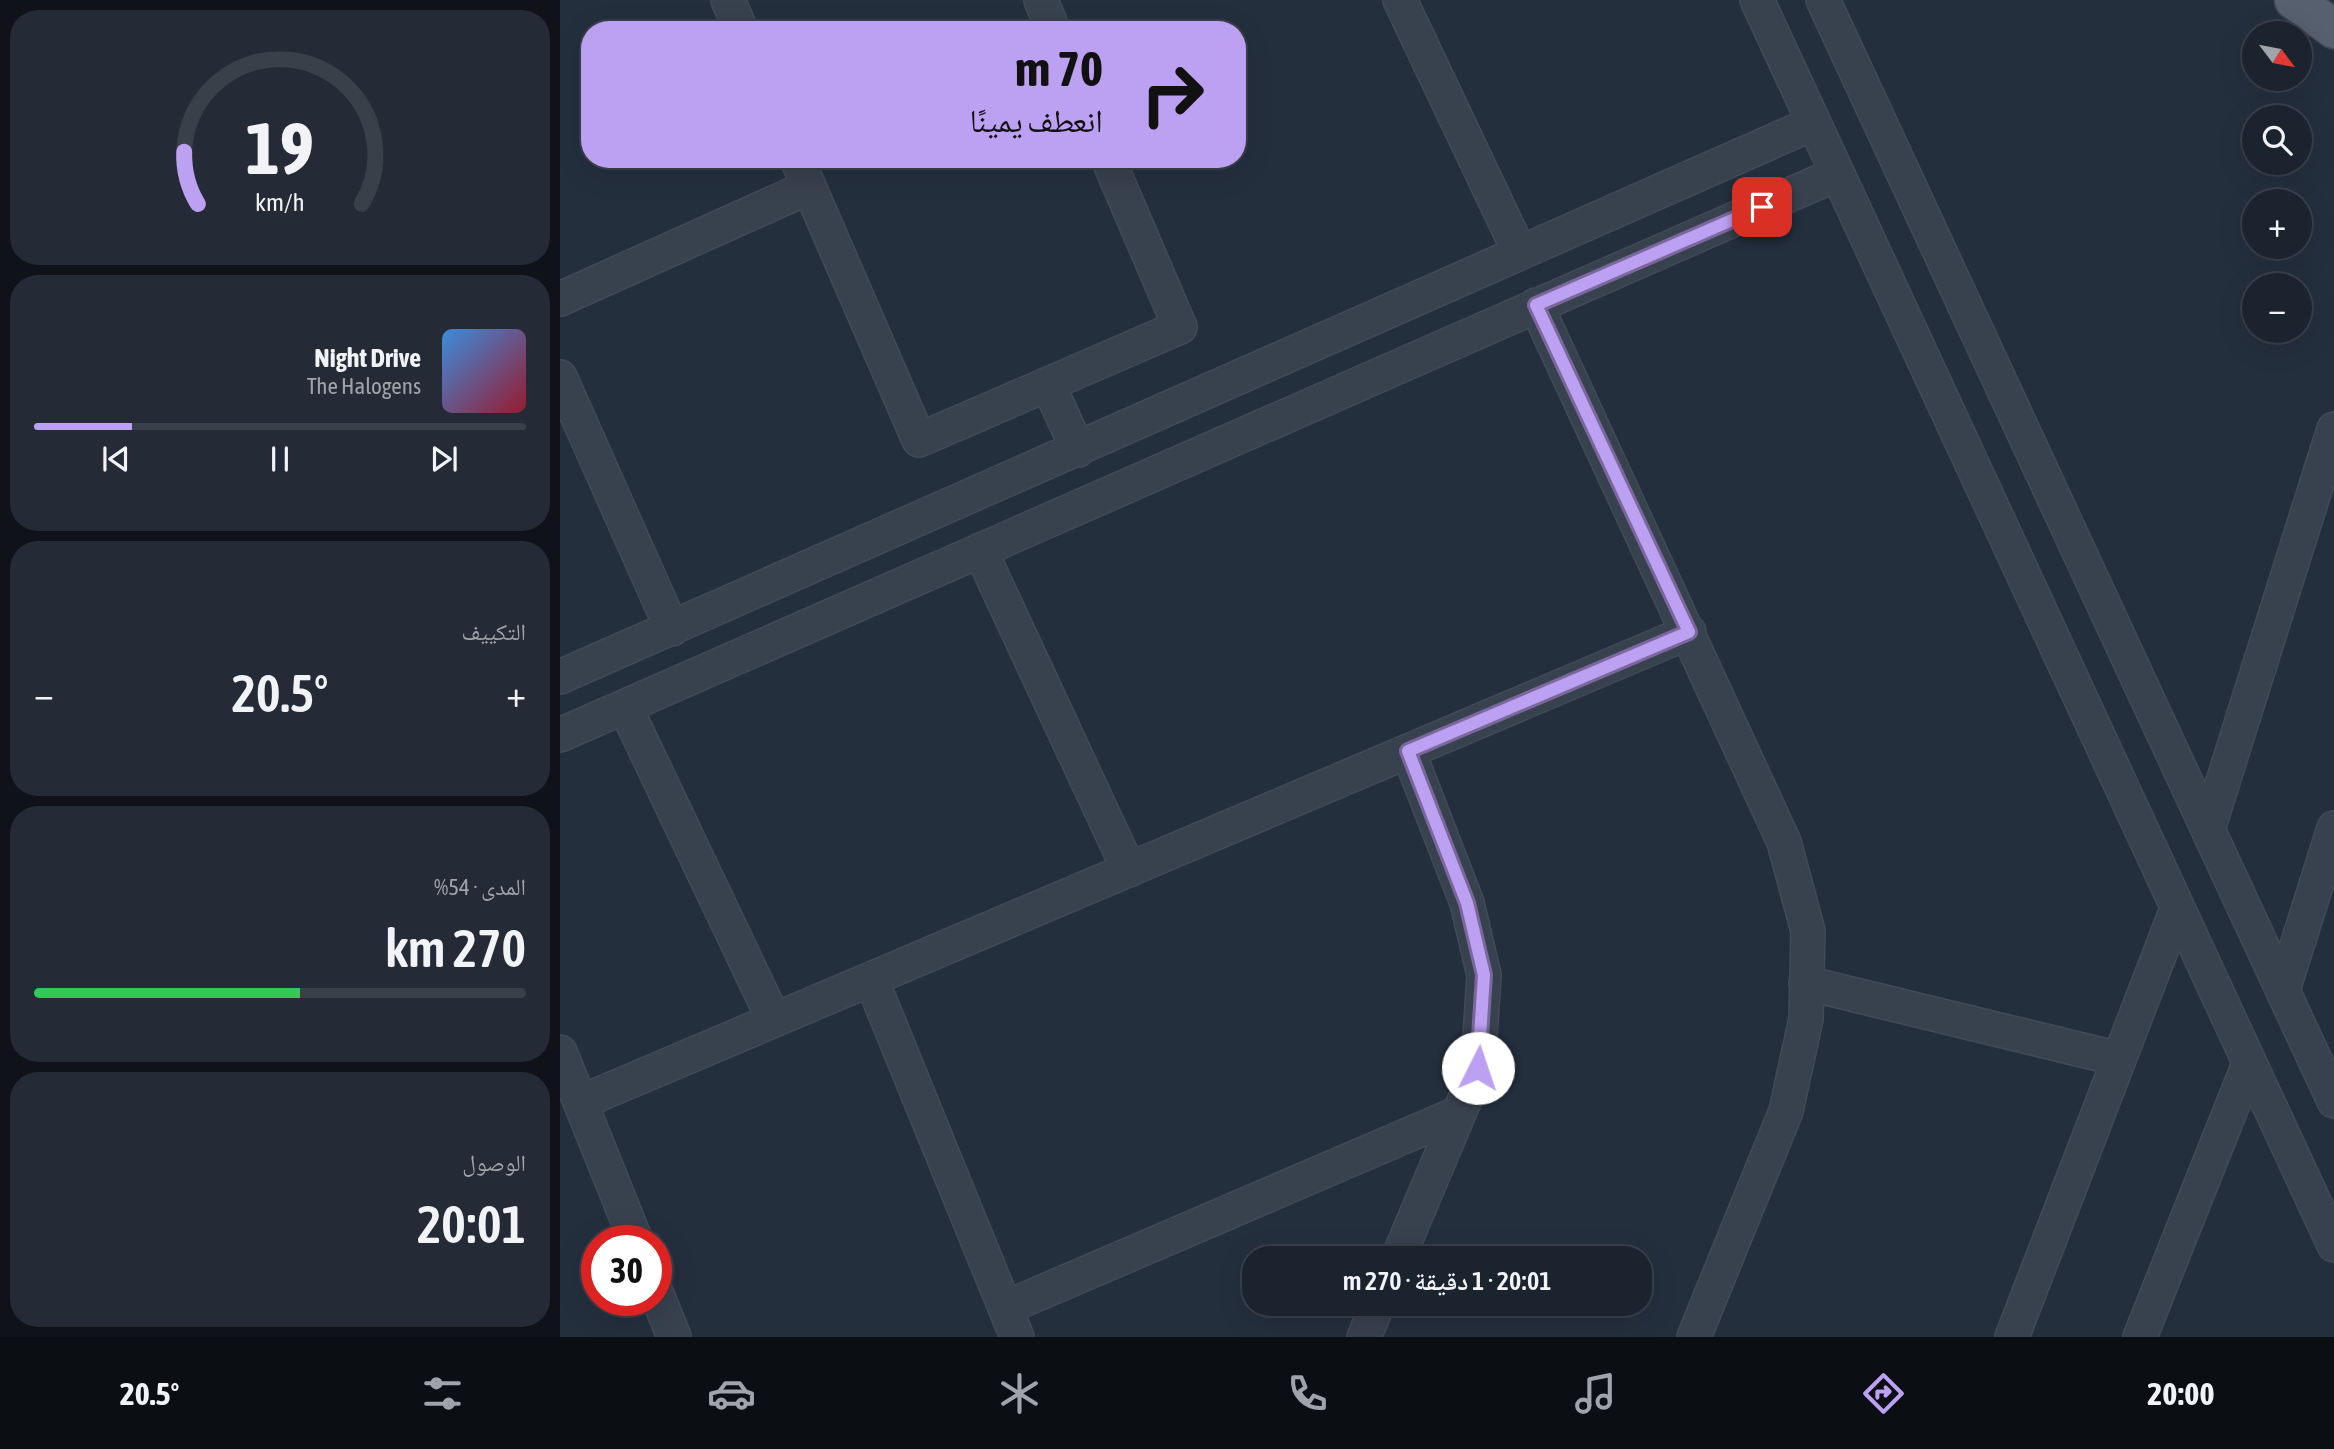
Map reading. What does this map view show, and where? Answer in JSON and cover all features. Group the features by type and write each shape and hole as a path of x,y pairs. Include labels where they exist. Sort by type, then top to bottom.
{"main road":[{"path":"2294,0 2334,29"}],"street":[{"path":"728,0 737,21"},
{"path":"1041,0 1049,21"},
{"path":"1400,0 1520,253"},
{"path":"1757,0 2334,1245"},
{"path":"1823,0 2334,1101"},
{"path":"560,677 1814,123"},
{"path":"560,299 803,173 919,440 1180,327 1112,168"},
{"path":"560,735 1838,174"},
{"path":"1536,305 1784,842 1808,931 1806,1019 1786,1111 1694,1337"},
{"path":"560,377 671,629"},
{"path":"1048,384 1078,450"},
{"path":"2208,829 2334,429"},
{"path":"980,550 1129,870"},
{"path":"581,1102 1689,632"},
{"path":"625,706 774,1020"},
{"path":"1403,1246 1478,1068 1484,975 1467,903 1408,751"},
{"path":"2283,990 2334,828"},
{"path":"2011,1337 2177,909"},
{"path":"871,979 1011,1322 1459,1113"},
{"path":"1806,983 2119,1059"},
{"path":"560,1052 630,1225"},
{"path":"2140,1337 2249,1064"},
{"path":"666,1316 674,1337"},
{"path":"1364,1337 1373,1316"}],"route":[{"path":"1478,1068 1484,975 1467,903 1408,751 1689,632 1536,305 1762,207"}]}
